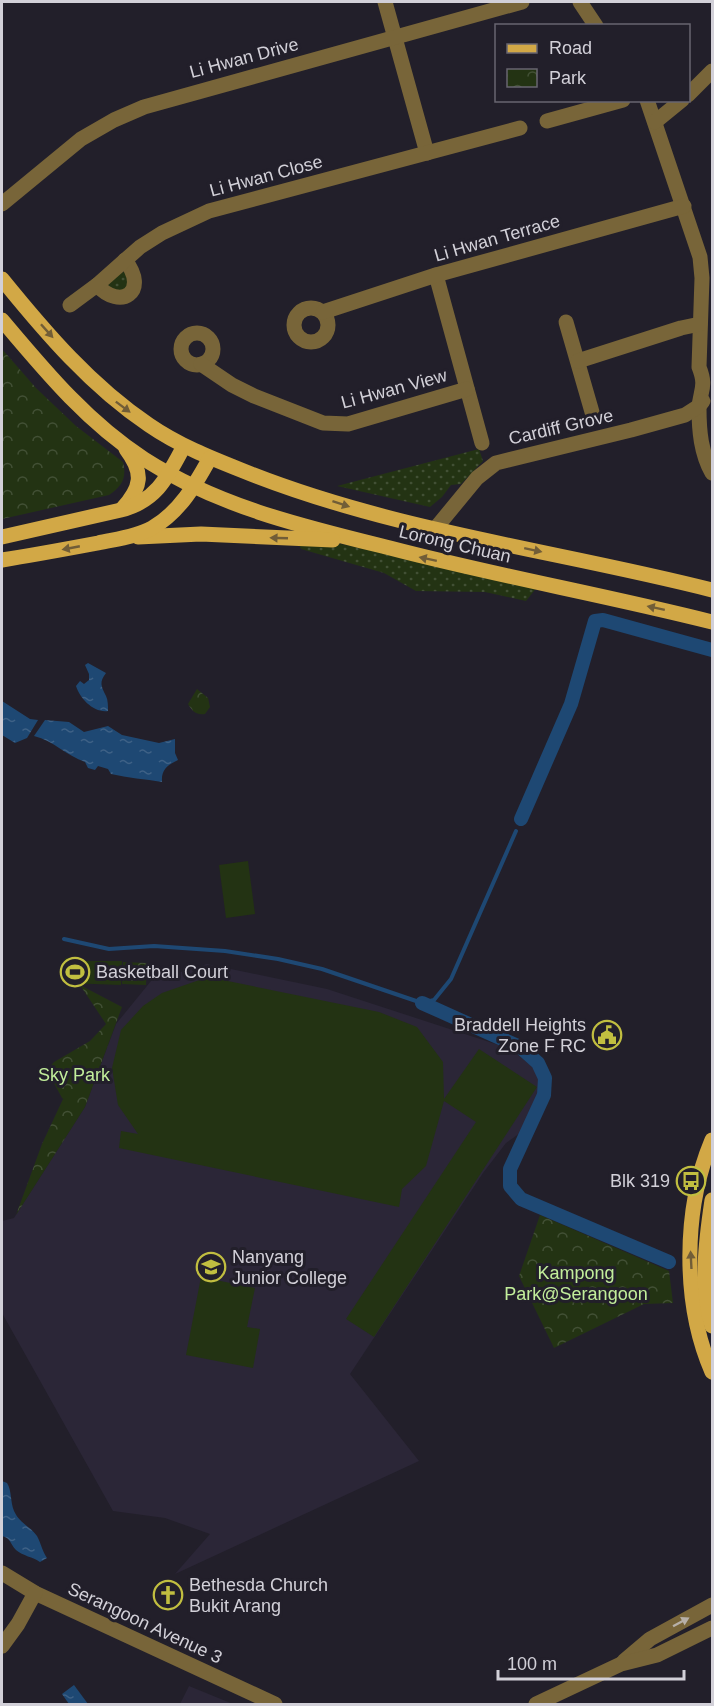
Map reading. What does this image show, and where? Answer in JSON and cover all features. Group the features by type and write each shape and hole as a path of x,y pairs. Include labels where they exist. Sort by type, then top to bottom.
{"main road":[{"name":"Lorong Chuan","path":"2,279 80,368 103,390 150,426 210,458 275,483 371,514 712,590"},
{"path":"2,320 70,398 118,440 132,458 140,478 133,496 121,510"},
{"name":"Lorong Chuan","path":"118,440 169,474 243,508 275,519 418,557 712,622"},
{"path":"2,537 134,507 156,491 169,474 184,446"},
{"path":"129,537 150,529 165,519 195,486 210,458"},
{"path":"2,560 129,537 201,534 358,541"},
{"path":"712,1140 699,1175 694,1198 690,1247 696,1319 712,1372"},
{"path":"712,1200 706,1244 707,1293 712,1326"}],"street":[{"path":"386,2 427,153"},
{"name":"Li Hwan Drive","path":"2,204 81,139 114,120 144,107 522,2"},
{"path":"580,2 595,24"},
{"path":"690,93 712,71"},
{"path":"547,121 616,102"},
{"path":"648,102 699,249 702,268 699,367 703,377 703,393 699,406 702,449 712,473"},
{"path":"655,122 680,102"},
{"name":"Li Hwan Close","path":"70,305 97,285 140,247 162,233 209,211 520,128"},
{"name":"Li Hwan Terrace","path":"323,312 436,275 684,206"},
{"path":"97,285 112,296 122,297 133,291 136,281 133,271 125,260"},
{"name":"Li Hwan View","path":"436,275 482,443"},
{"path":"566,322 592,412"},
{"path":"578,361 699,324"},
{"name":"Li Hwan View","path":"201,364 247,392 323,423 348,424 467,389"},
{"path":"699,367 712,376"},
{"name":"Cardiff Grove","path":"435,529 477,478 496,463 686,415 699,406 712,389"},
{"name":"Serangoon Avenue 3","path":"2,1573 35,1593 275,1704"},
{"path":"2,1646 35,1593"},
{"path":"621,1664 650,1639 712,1605"},
{"path":"536,1704 621,1664 657,1655 712,1628"}],"shaded area":[{"name":"Nanyang Junior College","path":"207,964 327,989 511,1049 535,1069 538,1076 538,1089 537,1101 523,1131 506,1143 483,1173 350,1374 419,1461 175,1574 210,1534 165,1518 113,1511 2,1313 2,1221 14,1218 85,1107 116,1024 151,981"},
{"path":"189,1686 233,1704 180,1704"}],"green space":[{"path":"124,272 130,278 125,292 110,288 108,284 111,275"},
{"path":"2,349 36,388 76,426 123,462 124,477 113,492 109,495 2,519"},
{"path":"479,449 483,461 461,484 451,485 430,507 337,486"},
{"path":"294,534 538,586 526,601 485,592 416,591 384,573 301,549"},
{"path":"197,689 208,698 210,707 205,714 195,712 188,704"},
{"path":"248,861 255,914 226,918 219,865"},
{"path":"65,958 84,961 84,963 85,961 122,961 121,985 66,983"},
{"path":"123,962 147,963 146,985 122,984"},
{"path":"208,977 379,1012 417,1027 443,1062 444,1099 479,1049 537,1087 374,1337 346,1319 476,1122 444,1101 426,1166 402,1189 399,1207 119,1148 121,1131 138,1134 118,1105 112,1068 121,1030 143,1006 162,993"},
{"name":"Sky Park","path":"80,985 122,1007 85,1107 16,1215 42,1144 63,1099 65,1100 47,1070 54,1062 90,1041 106,1024"},
{"name":"Kampong Park@Serangoon","path":"540,1215 669,1271 673,1303 644,1304 554,1348 519,1276"},
{"path":"201,1277 255,1288 247,1327 260,1329 253,1368 186,1355"}],"water":[{"path":"88,663 106,673 102,684 108,711 93,707 78,691 76,686 80,681 84,684 89,680 85,665"},
{"path":"2,701 30,719 38,720 27,738 15,743 2,735"},
{"path":"45,720 69,722 84,732 108,726 122,735 159,743 175,739 175,753 178,760 166,768 162,782 111,774 108,769 98,766 95,770 88,768 85,762 48,741 34,736"},
{"path":"2,1481 9,1486 16,1515 34,1533 47,1558 40,1562 19,1552 9,1540 2,1536"},
{"path":"74,1685 88,1704 69,1704 62,1694"}],"waterway":[{"path":"521,819 571,704 595,621 603,620 712,650"},
{"path":"64,939 109,949 154,946 225,951 278,959 322,969 422,1003 434,1000 451,979 516,831"},
{"path":"422,1003 520,1047 538,1063 545,1078 544,1095 510,1169 510,1186 521,1199 669,1262"}],"place":[{"name":"Basketball Court","path":"75,972"},
{"name":"Braddell Heights Zone F RC","path":"607,1035"},
{"name":"Blk 319","path":"691,1181"},
{"name":"Nanyang Junior College","path":"211,1267"},
{"name":"Bethesda Church Bukit Arang","path":"168,1595"}]}
